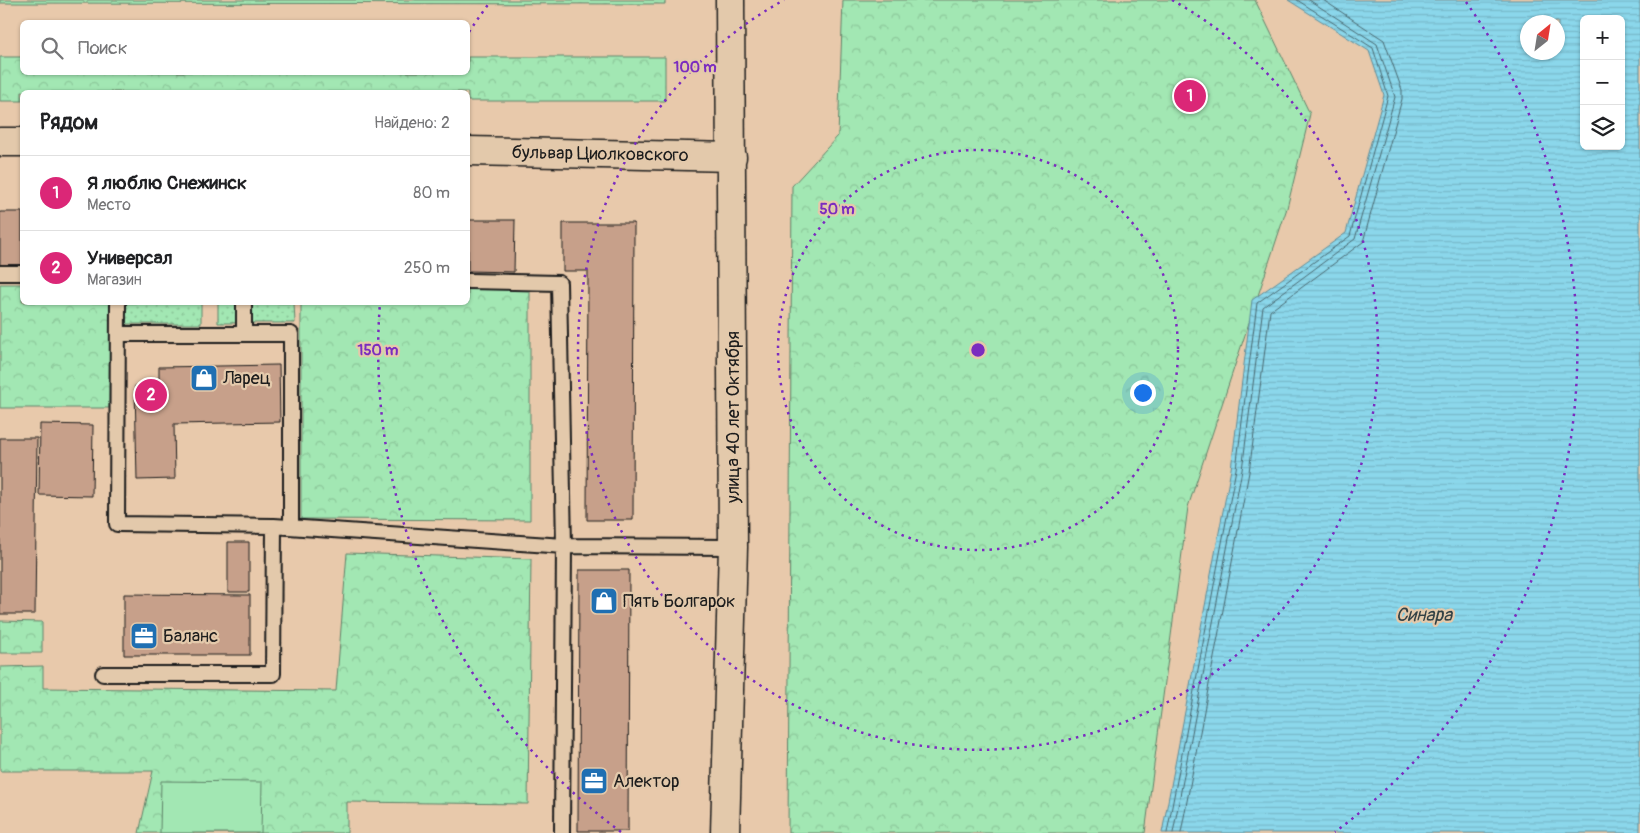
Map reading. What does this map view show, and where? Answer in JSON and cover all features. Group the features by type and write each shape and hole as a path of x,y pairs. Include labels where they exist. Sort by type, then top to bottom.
{"street":[{"name":"улица 40 лет Октября","path":"725,833 733,547 730,0"},
{"path":"0,142 20,142"},
{"name":"бульвар Циолковского","path":"470,151 732,157"}],"lane":[{"path":"0,273 20,273"},
{"path":"470,281 560,283 564,546 562,833"},
{"path":"118,305 117,524 291,526 564,546 733,547"},
{"path":"244,305 244,334"},
{"path":"118,334 291,334 291,526"},
{"path":"104,674 273,674 274,526"}],"green space":[{"path":"0,0 665,0 665,4 0,3"},
{"path":"843,0 1255,0 1310,114 1287,208 1188,507 1145,833 788,833 792,186 838,136"},
{"path":"0,57 20,57 20,75 470,75 470,57 665,57 665,101 470,101 470,90 20,90 20,101 0,101"},
{"path":"470,282 530,282 530,520 301,519 301,305 470,305"},
{"path":"0,284 20,284 20,305 110,305 109,408 0,408"},
{"path":"125,305 201,305 201,324 125,324"},
{"path":"218,305 294,305 295,323 218,323"},
{"path":"347,553 531,559 528,804 347,802 347,833 139,833 153,771 0,771 0,667 43,666 43,688 336,691"},
{"path":"0,621 42,622 42,653 0,653"},
{"path":"161,781 262,782 261,833 160,833"}],"water":[{"name":"Синара","path":"1288,0 1640,0 1640,833 1162,833 1231,469 1252,300 1346,233 1384,95 1369,51"}],"building":[{"path":"0,212 20,212 20,265 0,265"},
{"path":"470,220 515,220 514,272 470,271"},
{"path":"563,223 634,223 633,520 587,520 588,271 563,271"},
{"path":"279,365 280,422 174,424 175,479 137,480 135,386 159,385 159,367"},
{"path":"40,424 93,425 92,496 39,495"},
{"path":"0,438 37,438 35,614 0,614"},
{"path":"228,542 249,542 249,592 228,592"},
{"path":"579,570 629,570 628,831 578,831"},
{"path":"124,594 250,595 250,655 124,655"}],"place":[{"name":"Я люблю Снежинск","path":"1190,96"},
{"name":"Ларец","path":"204,378"},
{"name":"Универсал","path":"151,395"},
{"name":"Пять Болгарок","path":"604,601"},
{"name":"Баланс","path":"144,636"},
{"name":"Алектор","path":"594,781"}]}
